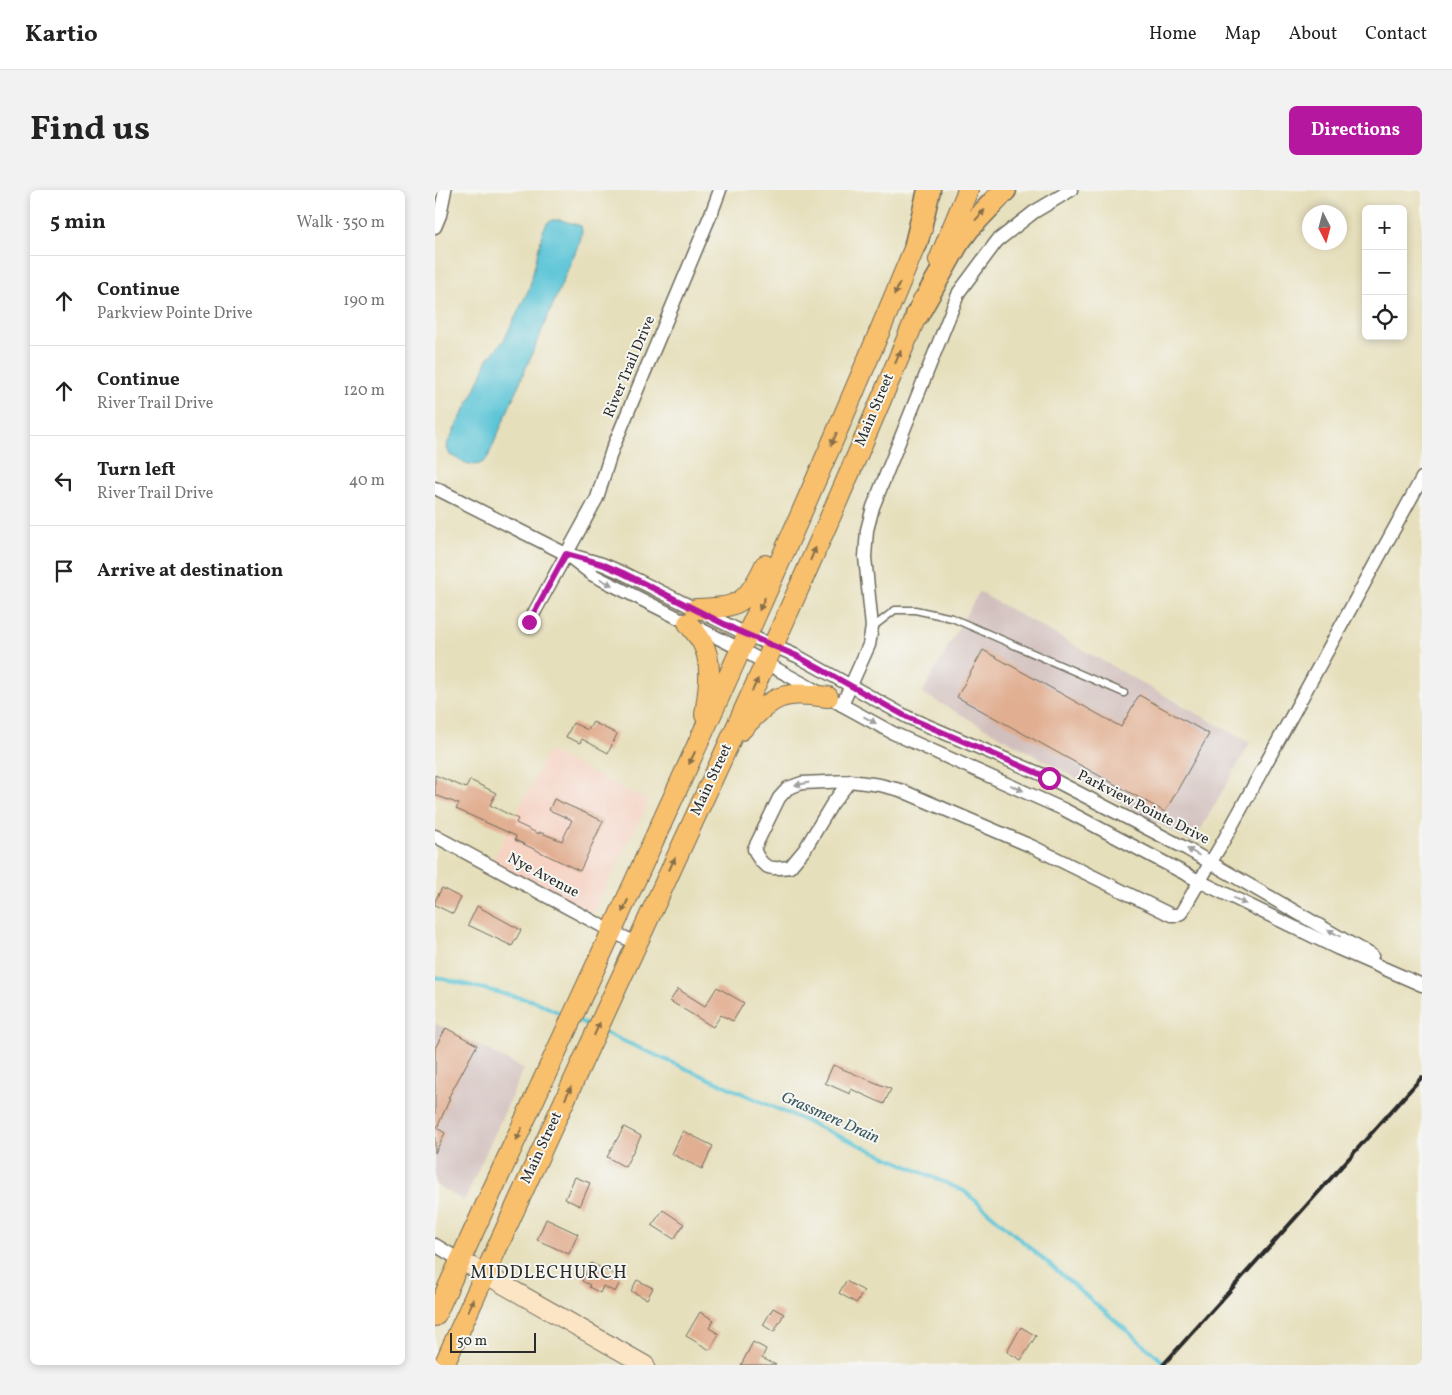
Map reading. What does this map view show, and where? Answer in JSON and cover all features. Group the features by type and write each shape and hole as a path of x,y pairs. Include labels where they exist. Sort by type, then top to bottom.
{"highway":[{"path":"916,244 929,190"},
{"path":"917,315 963,237 983,212 1005,190"}],"main road":[{"name":"Main Street","path":"435,1316 745,643 799,521 938,190"},
{"name":"Main Street","path":"444,1365 484,1274 769,655 917,315 968,190"},
{"path":"703,735 709,662 692,616 735,604 745,598 755,588 778,540 799,521"},
{"path":"729,742 763,707 773,699 783,695 795,693 835,701"}],"street":[{"path":"435,227 440,215 445,190"},
{"name":"River Trail Drive","path":"529,622 597,498 612,450 713,209 719,190"},
{"path":"835,701 852,686 869,645 872,627 865,557 867,530 873,507 959,292 997,241 1034,212 1071,190"},
{"path":"851,781 832,804 805,849 790,867 778,869 766,867 758,860 755,849 779,798 788,788 802,783 851,781 900,790 1031,846 1171,915 1181,913 1225,838 1422,478"},
{"path":"435,488 566,554 602,564 692,616 745,643"},
{"name":"Parkview Pointe Drive","path":"745,643 769,655 835,701 893,733 1065,810 1199,881 1337,948 1422,985"},
{"name":"Parkview Pointe Drive","path":"745,643 769,655 797,656 907,717 1049,778 1210,861 1353,944 1405,977"},
{"name":"Nye Avenue","path":"435,836 636,943"},
{"path":"435,1245 645,1365"}],"lane":[{"path":"872,627 895,610 915,610 952,618 1124,693"}],"shaded area":[{"path":"979,592 1250,743 1193,843 922,693"},
{"path":"548,751 649,801 592,914 491,864"},
{"path":"435,1023 524,1069 464,1201 435,1184"}],"water":[{"path":"553,220 561,220 581,226 580,241 488,457 479,464 465,463 450,455 447,448 448,442 475,390 488,359 504,340 529,289 543,231 547,223"}],"building":[{"path":"983,650 1121,727 1139,695 1209,734 1165,812 957,697"},
{"path":"593,722 617,734 608,753 582,739 580,743 566,737 573,723 588,730"},
{"path":"435,775 466,788 470,780 496,793 490,805 518,819 516,823 539,834 539,832 562,841 572,820 549,810 554,799 603,821 580,871 515,840 516,836 456,809 459,804 435,795"},
{"path":"442,888 461,898 453,914 435,905 435,901"},
{"path":"477,906 521,930 512,946 468,925"},
{"path":"717,987 744,1003 733,1021 721,1015 713,1027 670,1001 678,989 705,1006"},
{"path":"446,1028 477,1045 448,1098 450,1098 437,1128 445,1133 435,1153 435,1048"},
{"path":"833,1065 891,1089 884,1104 851,1089 850,1094 825,1083"},
{"path":"624,1127 641,1136 625,1167 607,1157"},
{"path":"683,1131 713,1146 702,1169 672,1154"},
{"path":"575,1177 590,1183 580,1206 565,1199"},
{"path":"663,1210 684,1224 674,1239 652,1225"},
{"path":"546,1219 578,1234 569,1254 537,1240"},
{"path":"591,1263 622,1278 615,1292 603,1286 600,1293 582,1281"},
{"path":"637,1280 653,1288 647,1299 631,1291"},
{"path":"846,1281 864,1291 856,1303 839,1293"},
{"path":"773,1308 784,1314 774,1332 763,1325"},
{"path":"700,1312 714,1320 709,1328 719,1334 710,1350 686,1336"},
{"path":"1021,1327 1036,1336 1021,1360 1007,1352"},
{"path":"753,1342 766,1349 762,1358 776,1365 741,1365"}],"waterway":[{"name":"Grassmere Drain","path":"435,977 534,1001 566,1016"},
{"name":"Grassmere Drain","path":"577,1020 592,1027"},
{"name":"Grassmere Drain","path":"603,1032 964,1191 1167,1365"}],"railway":[{"path":"1163,1365 1422,1077"}],"district":[{"name":"MIDDLECHURCH","path":"549,1273"}],"route":[{"path":"529,622 566,554 602,564 748,635 797,656 907,717 1049,778"}]}
